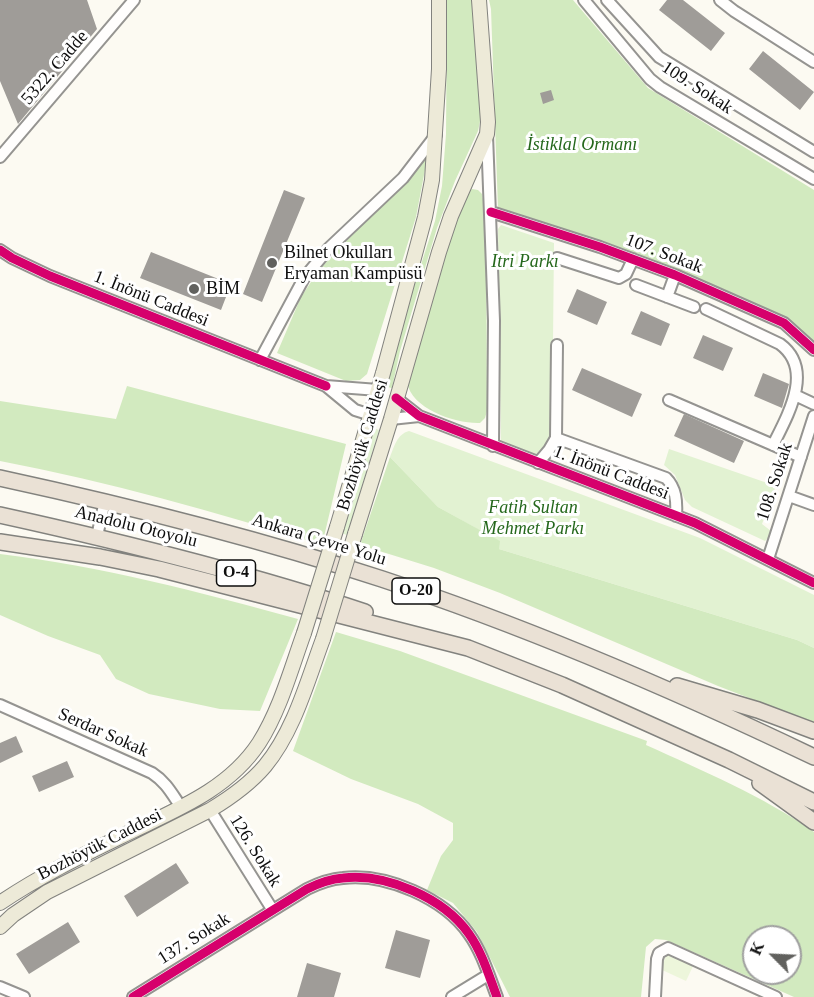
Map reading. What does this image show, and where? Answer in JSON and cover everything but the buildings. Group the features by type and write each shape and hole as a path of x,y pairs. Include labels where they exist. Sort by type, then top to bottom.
{"highway":[{"name":"Ankara Çevre Yolu","path":"0,478 182,520 381,579 476,612 622,670 814,758"},
{"name":"Anadolu Otoyolu","path":"0,515 97,536 269,582 363,611 468,648"},
{"name":"O-20","path":"0,542 89,555 159,569 468,648 562,685 729,760 814,802"},
{"path":"622,670 758,710 814,730"},
{"path":"729,760 814,822"}],"main road":[{"name":"Bozhöyük Caddesi","path":"0,903 51,871 196,800 225,780 246,760 258,744 273,716 304,633 337,527 371,415 425,217 432,180 436,135 439,0"},
{"name":"Bozhöyük Caddesi","path":"0,927 13,915 47,892 210,810 241,789 271,758 291,722 323,639 391,419 438,252 487,135 479,0"},
{"path":"378,390 396,398"},
{"path":"371,415 391,419"}],"street":[{"name":"5322. Cadde","path":"0,157 134,0"},
{"name":"109. Sokak","path":"584,0 650,79 660,87 814,179"},
{"path":"607,0 659,57 814,152"},
{"path":"720,0 734,12 814,62"},
{"path":"602,22 616,11"},
{"path":"260,360 304,278 329,248 403,178 436,135"},
{"path":"487,135 494,321 493,446"},
{"path":"472,172 482,168 490,176"},
{"name":"107. Sokak","path":"491,212 675,275 784,323 814,350"},
{"name":"1. İnönü Caddesi","path":"0,250 41,273 326,386"},
{"path":"557,258 619,278 626,274 633,259"},
{"path":"667,297 675,275"},
{"path":"636,285 694,307"},
{"path":"706,309 789,349 797,358 800,369 797,396 773,445"},
{"path":"538,463 556,438 557,345"},
{"path":"326,386 378,390"},
{"path":"326,386 355,410 371,415"},
{"path":"797,396 814,404"},
{"name":"1. İnönü Caddesi","path":"396,398 419,416 708,529 814,583"},
{"path":"669,400 801,457"},
{"name":"1. İnönü Caddesi","path":"391,419 419,416"},
{"name":"108. Sokak","path":"768,559 814,416"},
{"path":"556,438 666,478 675,495 676,516"},
{"path":"789,496 814,505"},
{"path":"97,536 105,501"},
{"name":"Serdar Sokak","path":"0,705 152,773 169,788 181,807"},
{"name":"126. Sokak","path":"210,810 272,909"},
{"name":"137. Sokak","path":"133,997 272,909 318,884 343,878 368,878 400,886 438,903 459,922 476,946 497,997"},
{"path":"656,997 657,959 659,953 668,948 776,997"},
{"path":"452,997 488,975"},
{"path":"0,987 24,997"}],"green space":[{"path":"447,0 472,0 482,112 478,131 437,228 400,351 392,388 382,386 435,221 442,186 446,134"},
{"name":"İstiklal Ormanı","path":"489,0 573,0 648,88 814,190 814,345 785,320 634,254 498,209"},
{"path":"428,154 416,217 367,374 360,380 346,381 277,353 301,297 319,270"},
{"path":"472,189 482,194 486,217 487,411 480,423 459,421 436,413 417,400 410,392 407,382 445,245 468,192"},
{"name":"Itri Parkı","path":"501,225 554,243 552,441 536,455 501,443 498,229"},
{"path":"127,386 346,444 322,545 162,498 0,461 0,401 116,419"},
{"path":"371,427 379,430 347,535 341,533"},
{"name":"Fatih Sultan Mehmet Parkı","path":"409,431 700,538 814,595 814,648 797,640 499,549 499,541 438,507 390,457 399,438"},
{"path":"669,449 776,486 762,524 771,531 770,536 765,541 692,507 685,500 675,475 664,465"},
{"path":"390,457 438,507 500,541 499,549 797,640 814,648 814,723 718,686 500,593 434,568 360,545"},
{"path":"0,554 113,573 298,619 260,711 220,709 149,694 116,679 100,655 0,615"},
{"path":"336,632 400,651 647,741 646,745 711,774 774,807 814,832 814,997 794,997 767,985 802,985 802,925 742,925 742,974 666,940 655,939 646,947 641,997 510,997 477,932 453,903 427,890 441,856 453,840 453,823 418,804 351,779 293,751"},
{"path":"668,952 694,964 686,981 660,969"}],"cycle path":[{"path":"491,212 600,247 675,275 784,323 814,350"},
{"path":"0,250 50,276 326,386"},
{"path":"396,398 419,416 695,523 814,583"},
{"path":"133,997 307,889 334,879 360,877 395,884 445,909 474,941 497,997"}],"place":[{"name":"Bilnet Okulları Eryaman Kampüsü","path":"272,263"},
{"name":"BİM","path":"194,289"}]}
